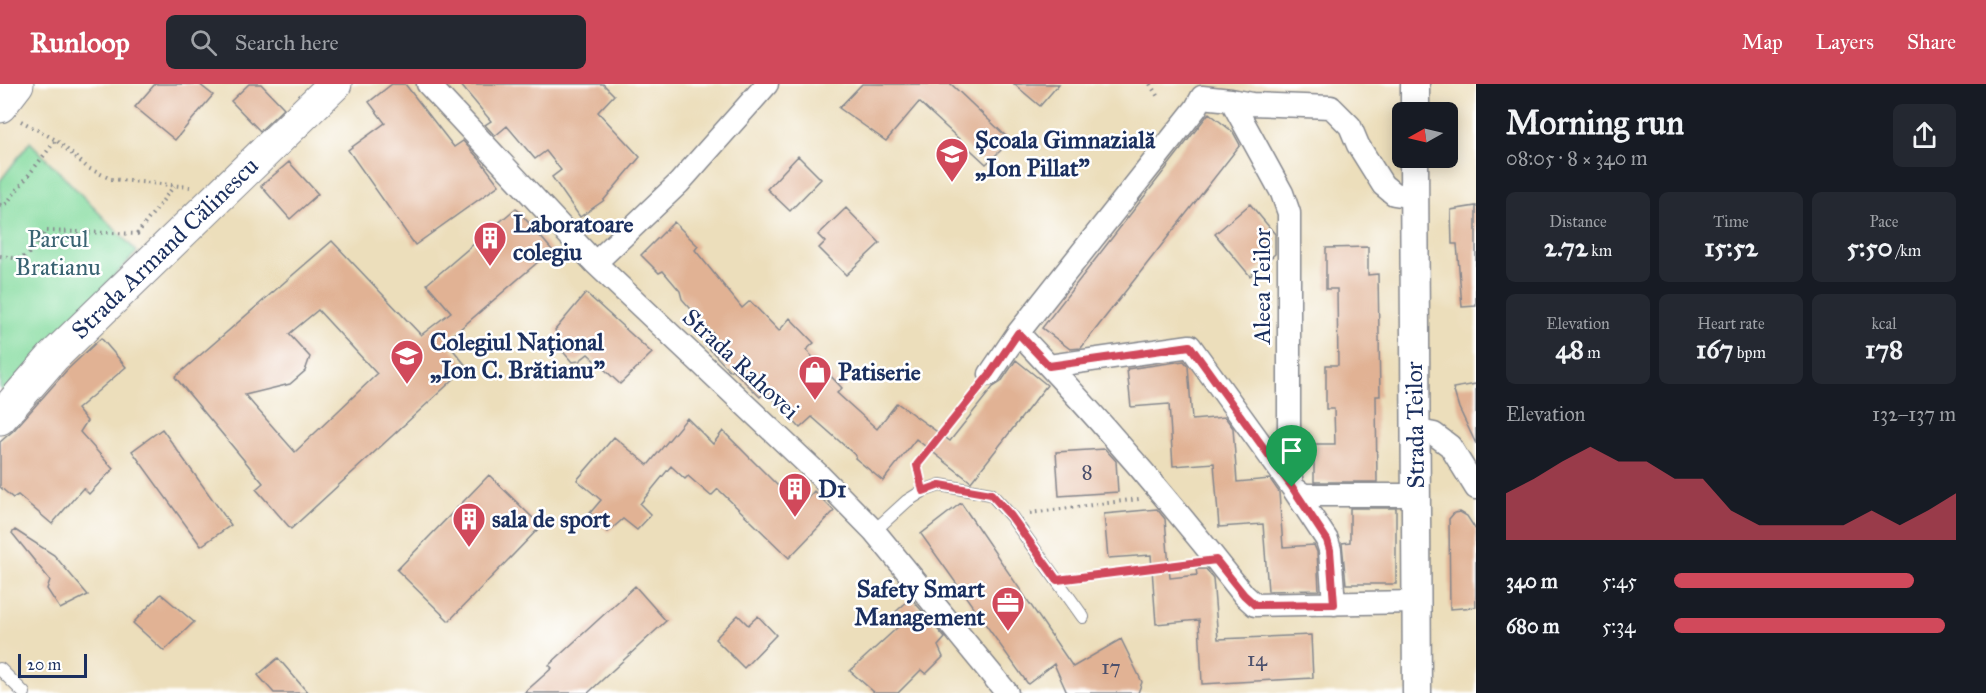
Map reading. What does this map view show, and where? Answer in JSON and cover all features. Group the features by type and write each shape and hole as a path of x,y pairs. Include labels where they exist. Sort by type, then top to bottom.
{"main road":[{"path":"0,106 17,84"},
{"name":"Strada Armand Călinescu","path":"0,418 53,357 335,84"}],"street":[{"name":"Strada Rahovei","path":"428,84 595,263 818,473 874,531 1007,693"},
{"path":"595,263 679,183 767,84"},
{"path":"1415,84 1415,102"},
{"path":"990,374 1018,333 1196,108 1202,97 1252,104 1331,107 1350,126 1358,145 1383,185 1394,194 1413,197"},
{"name":"Aleea Teilor","path":"1231,100 1282,193 1289,213 1289,461 1292,487"},
{"name":"Strada Teilor","path":"1414,168 1417,693"},
{"path":"1018,333 1164,496 1244,595 1255,605 1416,602"},
{"name":"Aleea Teilor","path":"1049,366 1190,346 1292,487 1327,540 1330,550 1334,604"},
{"path":"1414,430 1434,434 1450,446 1476,488"},
{"path":"1292,487 1304,495 1415,495"}],"lane":[{"path":"874,531 907,501 923,491 940,485 991,494 1011,516 1083,617"},
{"path":"0,669 24,693"}],"path":[{"path":"1150,84 1158,97"},
{"path":"0,106 27,125 56,140 88,168 111,179 224,190"},
{"path":"0,205 6,204 56,140"},
{"path":"137,234 174,185"},
{"path":"0,256 21,259 29,253 46,231 178,234"},
{"path":"923,491 917,465 990,374"},
{"path":"1011,516 1164,496"},
{"path":"1057,580 1216,560"}],"green space":[{"name":"Parcul Bratianu","path":"30,142 137,252 5,392 0,388 0,181"}],"building":[{"path":"155,84 199,84 213,95 175,140 135,107"},
{"path":"249,84 261,84 284,108 260,131 231,101"},
{"path":"392,84 405,84 454,147 463,141 499,185 415,245 348,150 385,123 369,102"},
{"path":"460,84 603,84 614,95 598,112 640,157 603,201 580,217 552,177 561,170 546,151 535,159 507,126 495,136 485,125 491,121"},
{"path":"862,84 951,84 1011,141 986,164 919,102 886,141 839,108"},
{"path":"1014,84 1059,84 1040,106"},
{"path":"1209,113 1233,132 1240,145 1081,348 1070,349 1042,328"},
{"path":"798,156 821,179 790,211 767,189"},
{"path":"289,162 318,194 290,219 261,186"},
{"path":"1250,204 1275,234 1275,254 1250,276 1215,234"},
{"path":"1476,206 1476,306 1462,307 1457,244 1452,244 1451,210"},
{"name":"Colegiul Național „Ion C. Brătianu\"","path":"516,208 552,250 446,341 467,367 291,529 256,489 263,483 175,377 332,241 421,335 451,312 427,284","holes":["318,310 377,374 295,452 245,395 290,384 305,371 310,357 289,334"]},
{"path":"846,208 880,243 846,275 819,248 825,242 818,235"},
{"path":"674,222 698,246 695,250 742,308 750,301 779,331 790,318 814,343 806,350 842,388 837,393 877,429 897,403 950,441 993,387 1001,382 1016,360 1047,385 971,482 916,439 883,481 812,417 800,428 766,391 760,397 732,369 730,371 705,344 714,335 682,299 680,291 663,271 659,273 641,255"},
{"path":"1368,247 1368,275 1378,274 1380,396 1376,396 1377,482 1314,482 1314,444 1335,444 1334,409 1326,409 1326,365 1338,365 1337,289 1326,289 1326,248"},
{"path":"586,293 652,353 620,384 588,354 579,361 572,362 559,347 560,342 555,330"},
{"path":"101,338 126,367 77,409 87,421 80,432 113,469 89,494 83,488 52,524 18,495 13,498 0,487 0,442 14,430 67,370"},
{"path":"1184,361 1188,366 1192,420 1225,417 1233,428 1237,482 1270,479 1279,492 1283,547 1314,545 1317,552 1319,590 1268,591 1263,524 1219,527 1214,463 1173,466 1169,404 1131,407 1127,369"},
{"path":"1476,384 1476,444 1459,408 1453,388"},
{"path":"687,418 713,444 723,431 786,494 794,486 807,499 814,491 834,511 789,558 718,489 711,496 688,476 685,479 671,466 640,504 651,515 637,530 623,519 608,532 590,513 601,500 577,480 614,437 648,465"},
{"path":"162,429 231,525 201,546 132,451"},
{"path":"1105,449 1116,461 1118,492 1059,496 1056,452"},
{"name":"sala de sport","path":"489,475 541,526 449,621 397,570"},
{"path":"961,503 1073,667 1121,639 1142,682 1138,693 1067,693 1054,664 1028,684 921,534"},
{"path":"1350,508 1396,508 1396,584 1346,584 1342,543 1350,542"},
{"path":"1157,509 1165,519 1170,578 1197,575 1196,569 1206,569 1213,578 1218,639 1311,635 1313,678 1202,684 1199,620 1156,624 1151,555 1108,558 1104,514"},
{"path":"1460,512 1467,516 1476,530 1476,607 1450,609 1449,519 1454,513"},
{"path":"15,530 54,555 88,595 60,609 47,589 50,580 12,533"},
{"path":"635,586 666,621 588,693 524,693 552,668 549,665"},
{"path":"161,594 194,622 164,651 133,623"},
{"path":"911,598 945,638 938,646 943,657 926,674 921,670 898,693 875,693 850,671 898,627 890,617"},
{"path":"738,615 748,625 758,616 776,635 744,668 715,639"},
{"path":"278,658 308,693 274,693 258,675"}],"place":[{"name":"Școala Gimnazială „Ion Pillat”","path":"952,183"},
{"name":"Laboratoare colegiu","path":"490,267"},
{"name":"Colegiul Național „Ion C. Brătianu\"","path":"407,385"},
{"name":"Patiserie","path":"815,401"},
{"name":"D1","path":"795,518"},
{"name":"sala de sport","path":"469,548"},
{"name":"Safety Smart Management","path":"1008,632"}],"route":[{"path":"1018,333 1049,366 1190,346 1292,487 1327,540 1330,550 1334,604 1255,605 1216,560 1057,580 1004,506 991,494 940,485 923,491 917,465 990,374 1018,333"}]}
